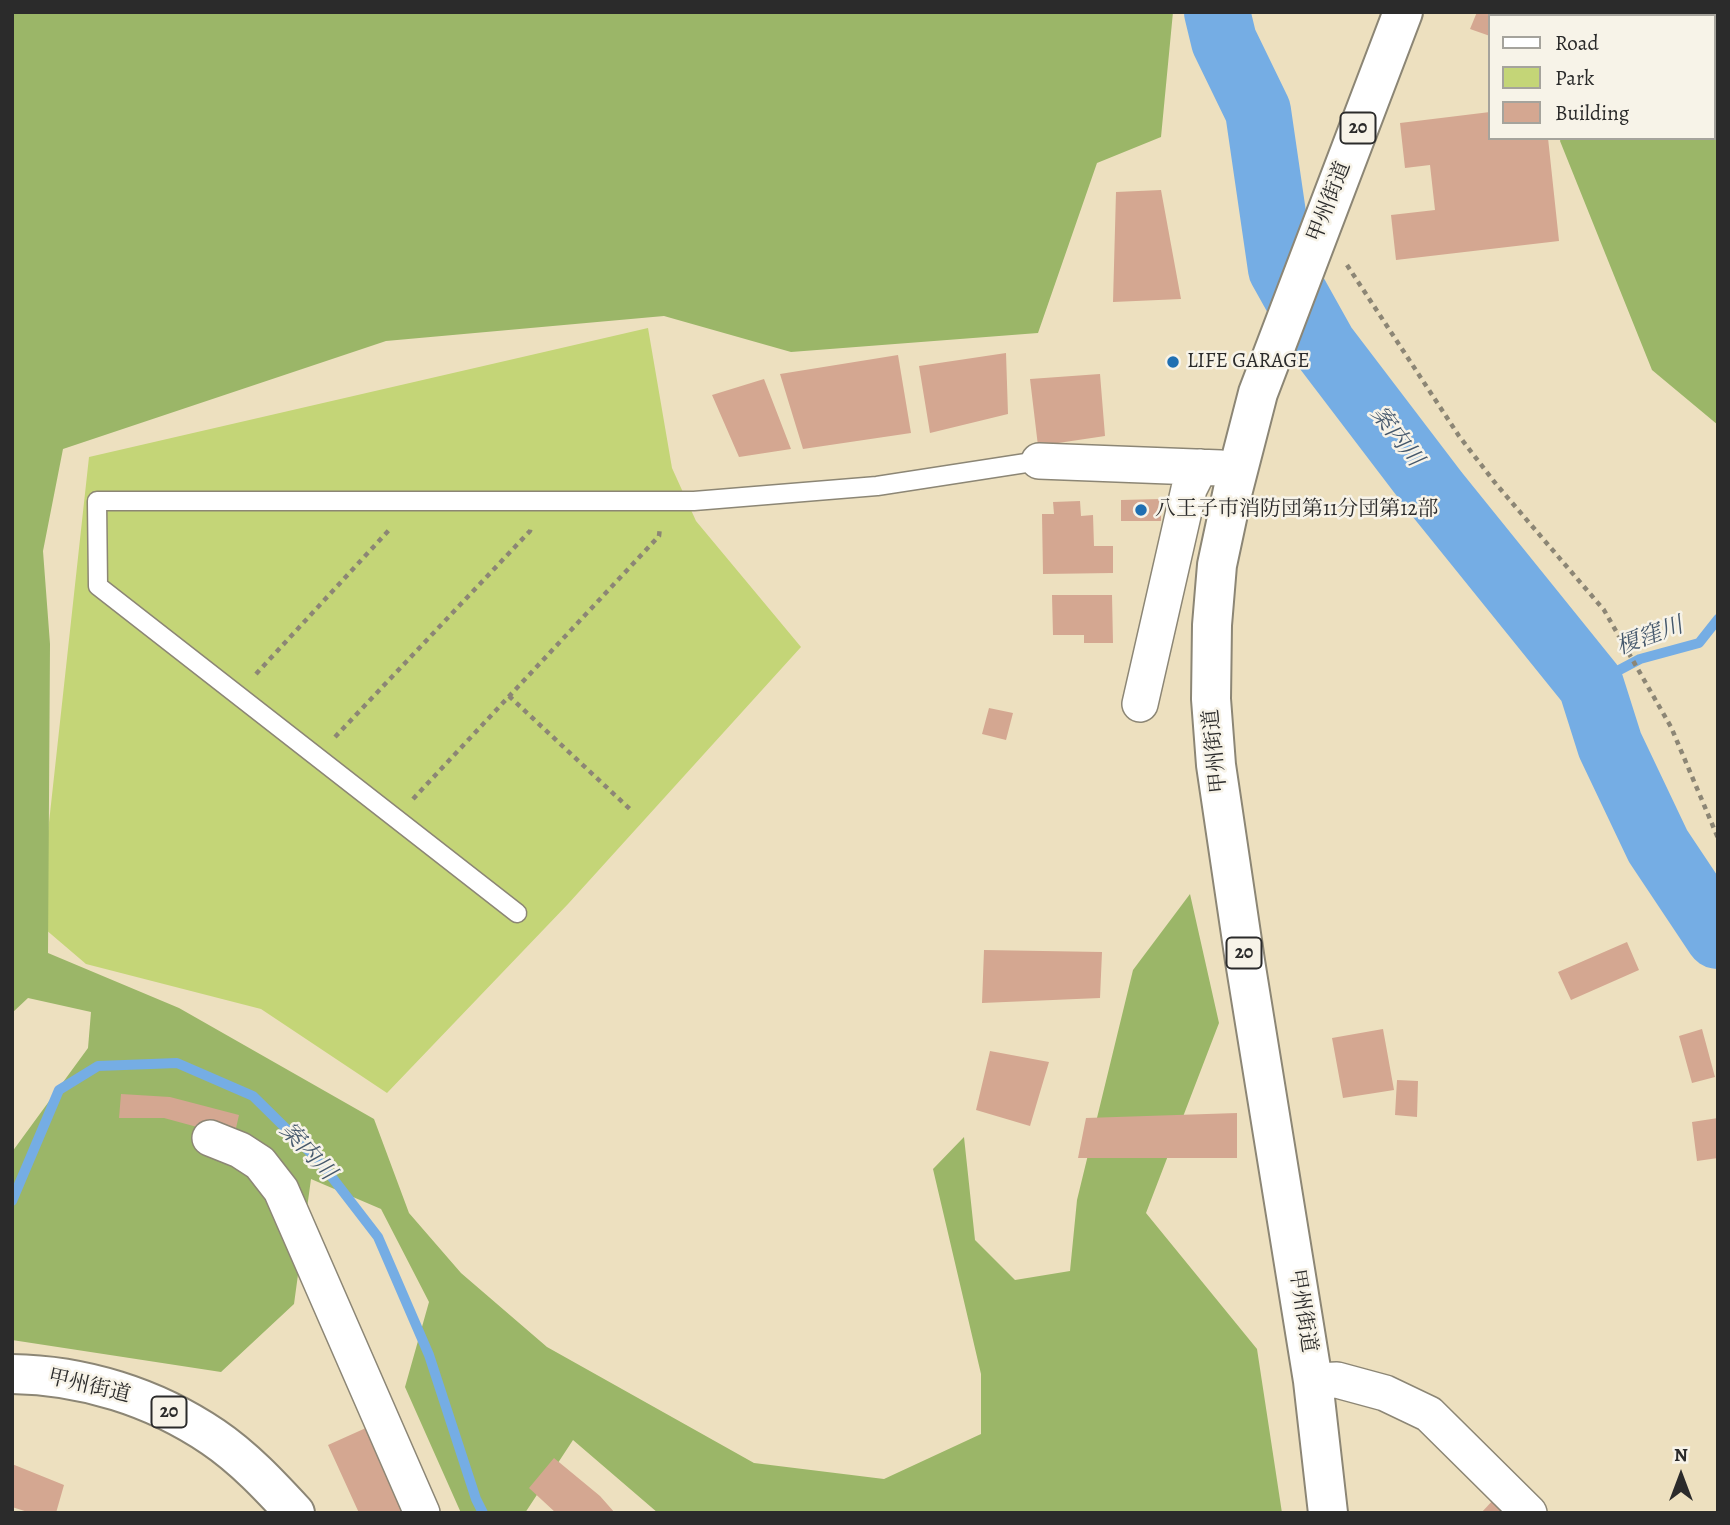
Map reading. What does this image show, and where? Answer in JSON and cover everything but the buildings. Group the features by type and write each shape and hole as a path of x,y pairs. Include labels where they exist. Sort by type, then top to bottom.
{"highway":[{"name":"甲州街道","path":"1328,1513 1313,1381 1216,765 1211,699 1212,625 1217,565 1258,393 1403,12"},
{"name":"甲州街道","path":"12,1374 66,1378 121,1391 162,1408 213,1437 258,1473 295,1513"}],"street":[{"path":"1039,461 1238,468"},
{"path":"1140,704 1189,489 1200,467"},
{"path":"210,1138 240,1150 260,1163 281,1190 422,1513"},
{"path":"1313,1381 1337,1380 1385,1393 1429,1414 1529,1513"}],"lane":[{"path":"517,913 98,586 97,501 694,502 877,486 1039,461"}],"path":[{"path":"1317,236 1355,276 1459,436 1496,484 1604,610 1671,727 1718,838"},
{"path":"240,697 247,684 394,525 397,502"},
{"path":"316,756 530,531 536,502"},
{"path":"395,818 659,536 662,502"},
{"path":"509,696 632,811"}],"green space":[{"path":"12,12 1173,12 1161,137 1097,163 1038,333 791,352 664,316 386,341 63,449 43,551 50,644 48,953 179,1008 374,1119 409,1213 461,1273 547,1347 754,1463 884,1479 981,1434 981,1374 933,1169 964,1137 975,1240 1015,1280 1070,1271 1077,1200 1133,970 1190,894 1219,1023 1146,1213 1257,1349 1282,1513 658,1513 573,1440 525,1513 461,1513 405,1387 429,1302 381,1209 311,1179 294,1304 221,1372 12,1340 12,1152 88,1048 91,1012 28,998 12,1013"},
{"path":"1718,12 1718,425 1652,370 1560,141 1716,140 1716,14 1638,14"},
{"path":"648,328 672,468 696,521 801,647 568,904 387,1093 261,1009 86,964 38,923 89,457"}],"waterway":[{"name":"案内川","path":"1217,12 1224,41 1258,111 1281,269 1324,346 1436,493 1591,685 1610,745 1658,846 1718,936"},
{"name":"榎窪川","path":"1591,685 1640,659 1699,643 1718,619"},
{"name":"案内川","path":"12,1201 59,1090 98,1066 177,1063 253,1096 321,1163 378,1237 429,1355 483,1513"}],"place":[{"name":"LIFE GARAGE","path":"1173,362"},
{"name":"八王子市消防団第11分団第12部","path":"1141,510"}]}
